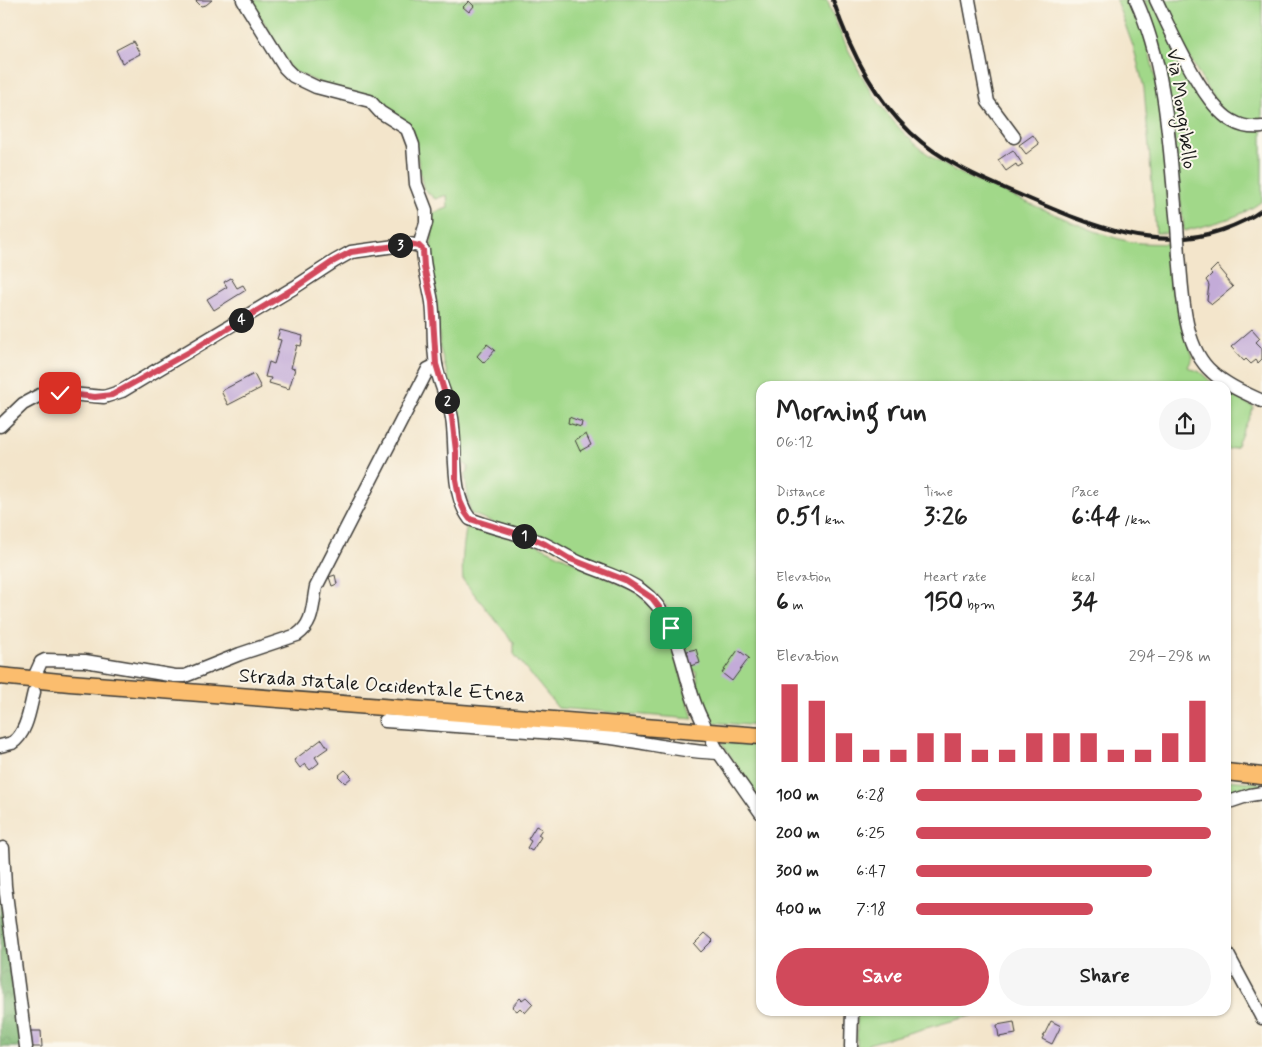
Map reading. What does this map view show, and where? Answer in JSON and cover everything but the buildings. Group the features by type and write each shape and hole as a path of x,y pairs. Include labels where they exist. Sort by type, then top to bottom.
{"main road":[{"name":"Strada statale Occidentale Etnea","path":"0,676 756,736"},
{"path":"1231,773 1262,776"}],"street":[{"path":"243,0 285,68 293,76 316,87 370,101 385,116 400,123 407,129 413,145 416,184 426,210 426,223 419,246"},
{"path":"969,0 988,102 1014,137"},
{"name":"Via Mongibello","path":"1136,0 1151,37 1162,82 1186,320 1192,340 1204,363 1225,381"},
{"path":"1156,0 1178,46 1201,87 1221,113 1240,125 1250,128 1262,127"},
{"path":"0,426 23,404 40,395 60,393 104,397 122,391 351,252 410,244 419,246 423,250 424,267 432,302 436,364 452,417 456,451 456,480 460,501 465,512 470,519 534,539 568,558 625,580 652,598 671,628 697,711 704,724"},
{"path":"36,673 41,662 45,660 85,661 185,676 240,654 297,635 304,630 310,621 316,587 428,369 436,364"},
{"name":"Via Mongibello","path":"1231,384 1262,401"},
{"path":"0,746 12,742 20,735 34,692"},
{"path":"385,721 604,737 694,752 716,747 756,806"},
{"path":"1231,801 1262,793"},
{"path":"3,848 5,886 26,1047"},
{"path":"1231,960 1262,1018"},
{"path":"850,1047 852,1016"}],"green space":[{"path":"249,0 827,0 847,48 873,94 905,134 924,151 967,177 1094,231 1132,242 1170,244 1181,322 1193,357 1188,367 1200,372 1210,381 756,381 756,726 708,722 693,686 698,681 696,671 689,670 671,614 653,591 633,577 588,561 470,513 465,474 468,472 468,466 463,463 454,406 458,403 456,393 452,391 440,348 436,301 429,265 432,236 430,223 433,213 448,208 447,195 435,199 423,188 412,128 379,100 350,92 338,91 291,70 264,22 254,10"},
{"path":"1116,0 1129,0 1141,26 1150,54 1161,114 1170,233 1156,233 1144,88 1134,49"},
{"path":"1144,0 1152,0 1204,100 1262,130 1262,201 1234,217 1184,231 1167,80 1162,53"},
{"path":"1161,0 1262,0 1262,123 1249,122 1234,117 1226,113 1219,106 1192,61"},
{"path":"1231,395 1254,407 1236,447 1231,448"},
{"path":"467,523 532,542 633,590 657,612 673,647 693,719 558,708 514,654 514,643 463,580 463,558"},
{"path":"721,742 756,745 756,794"},
{"path":"1231,780 1262,783 1262,789 1231,796"},
{"path":"0,895 21,1047 0,1047"},
{"path":"857,1016 970,1016 868,1044 868,1047 857,1047"}],"railway":[{"path":"833,0 855,54 885,104 923,144 951,162 980,177 1097,226 1121,233 1146,237 1171,239 1196,237 1232,226 1262,210"}],"route":[{"path":"60,393 104,397 122,391 191,351 351,252 410,244 419,246 423,250 424,267 432,302 436,364 452,417 456,451 456,480 460,501 465,512 470,519 484,525 534,539 568,558 625,580 640,588 652,598 671,628"}]}
